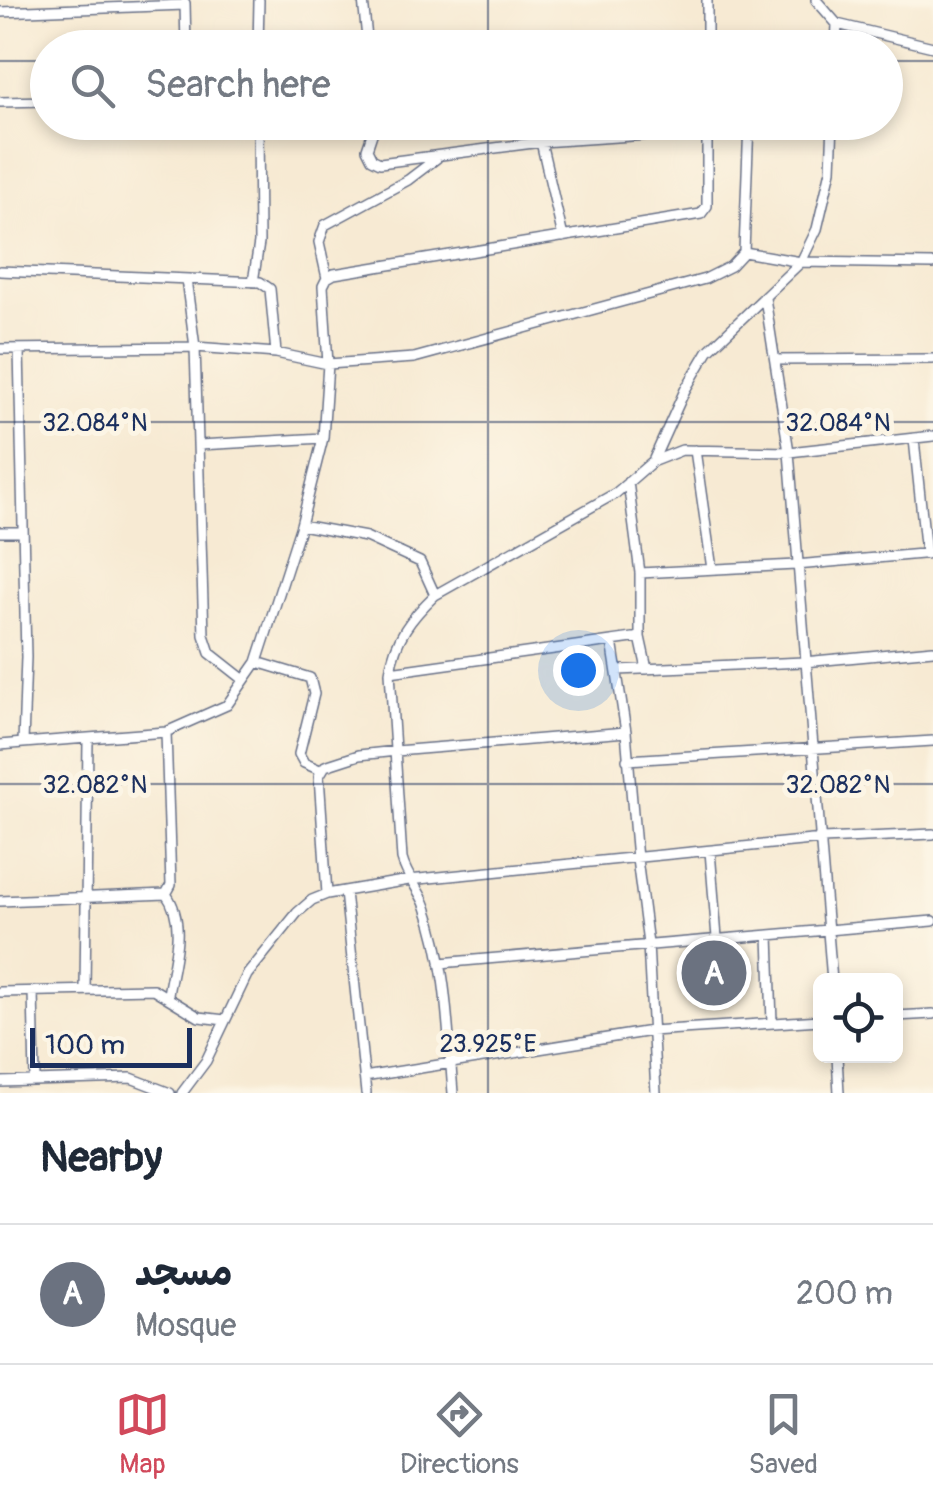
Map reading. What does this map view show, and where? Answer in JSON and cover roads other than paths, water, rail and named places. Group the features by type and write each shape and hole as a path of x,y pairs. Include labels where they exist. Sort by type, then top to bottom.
{"street":[{"path":"258,30 259,0"},
{"path":"364,0 366,30"},
{"path":"707,0 707,30"},
{"path":"816,0 837,24 862,30"},
{"path":"0,12 86,4 185,3 186,30"},
{"path":"837,24 837,30"},
{"path":"903,40 933,47"},
{"path":"0,102 30,101"},
{"path":"253,282 260,243 258,140"},
{"path":"370,140 367,149 372,159 380,163 564,140"},
{"path":"0,747 166,732 227,706 257,662 301,525 323,438 328,364 323,286 327,278 701,214 707,206 707,140"},
{"path":"0,349 194,347 276,353 328,364 414,358 654,295 705,279 731,266 744,252 748,140"},
{"path":"653,461 708,350 801,262 817,229 832,170 833,140"},
{"path":"542,142 563,237"},
{"path":"327,278 319,251 319,236 325,225 408,180 439,157"},
{"path":"744,252 801,262 933,264"},
{"path":"0,271 266,284 270,289 276,353"},
{"path":"186,279 199,445 204,636 210,653 243,679"},
{"path":"765,298 789,452 832,973"},
{"path":"19,349 26,657 23,743"},
{"path":"776,360 933,359"},
{"path":"453,1093 440,962 426,905 409,880 402,859 390,672 394,650 410,619 435,595 616,493 667,453 789,452 933,436"},
{"path":"199,445 323,438"},
{"path":"640,573 929,553 914,439"},
{"path":"696,450 712,570"},
{"path":"628,482 640,573 640,637 648,669"},
{"path":"301,525 366,537 420,562 435,595"},
{"path":"0,532 22,532"},
{"path":"390,672 640,637"},
{"path":"612,640 626,732 648,944 656,1093"},
{"path":"618,670 804,662 933,650"},
{"path":"257,662 310,678 314,694 299,754 304,763 320,770 359,755 396,750 626,732"},
{"path":"166,732 170,886 166,894"},
{"path":"85,990 88,739"},
{"path":"627,760 933,741"},
{"path":"320,770 326,894"},
{"path":"182,1093 206,1061 247,975 297,912 326,894 409,880 822,839 933,834"},
{"path":"710,851 717,938"},
{"path":"345,892 366,1093"},
{"path":"0,901 166,894"},
{"path":"166,894 179,922 168,995"},
{"path":"440,962 933,921"},
{"path":"769,935 772,1022"},
{"path":"0,992 153,989 199,1017 225,1020"},
{"path":"34,991 34,1079"},
{"path":"903,1016 933,1014"},
{"path":"364,1077 651,1031 813,1020"},
{"path":"837,1063 839,1093"},
{"path":"0,1082 131,1078 170,1093"}],"place":[{"name":"مسجد","path":"714,973"}]}
